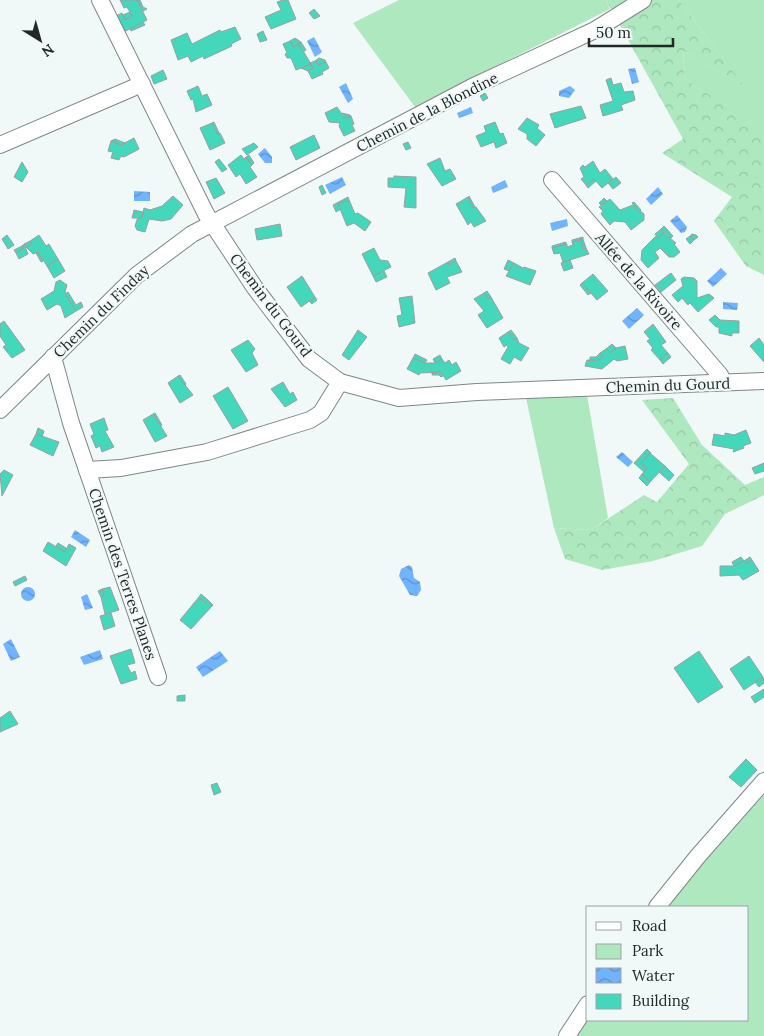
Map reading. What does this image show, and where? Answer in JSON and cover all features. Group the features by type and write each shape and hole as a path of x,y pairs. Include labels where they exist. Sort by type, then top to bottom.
{"street":[{"name":"Chemin du Gourd","path":"100,0 211,222 256,288 309,359 340,382 399,398 477,392 764,381"},
{"name":"Chemin de la Blondine","path":"211,222 472,87 595,30 643,0"},
{"path":"0,145 142,84"},
{"name":"Allée de la Rivoire","path":"552,180 723,382"},
{"name":"Chemin du Finday","path":"0,410 155,260 211,222"},
{"name":"Chemin des Terres Planes","path":"53,357 71,422 158,677"},
{"name":"Chemin des Terres Planes","path":"87,470 120,468 207,452 310,420 320,412 340,382"},
{"path":"657,906 764,781"},
{"path":"566,1036 586,1007"}],"green space":[{"path":"399,0 606,0 610,9 415,107 353,23"},
{"path":"606,0 679,0 745,87 683,51 685,79 759,127 764,127 764,275 746,266 714,221 732,197 662,153 683,139"},
{"path":"679,0 764,0 764,127 759,128 685,79 683,51 744,86"},
{"path":"587,395 608,518 591,530 554,528 526,398"},
{"path":"673,398 702,445 745,485 764,477 764,495 725,514 702,546 653,561 602,570 565,559 554,528 591,530 644,495 657,502 689,464 642,400"},
{"path":"764,793 764,1036 576,1036 586,1021 749,1021 749,906 665,906 730,829"}],"water":[{"path":"314,37 322,52 315,57 307,41"},
{"path":"635,68 639,82 632,84 628,69"},
{"path":"346,83 353,99 348,103 339,87"},
{"path":"570,86 575,90 569,98 559,96 559,91"},
{"path":"471,107 473,113 459,118 457,113"},
{"path":"265,148 272,157 272,163 265,163 258,154"},
{"path":"342,177 346,185 330,194 325,185"},
{"path":"505,180 508,187 493,193 491,187"},
{"path":"658,187 663,194 651,205 646,199"},
{"path":"134,191 150,192 150,201 134,201"},
{"path":"677,215 687,227 685,232 681,233 670,221"},
{"path":"567,219 568,226 552,231 550,223"},
{"path":"721,268 727,274 713,287 707,281"},
{"path":"723,302 738,303 737,310 723,309"},
{"path":"637,308 644,315 629,329 622,321"},
{"path":"622,452 633,462 628,467 616,457"},
{"path":"75,530 90,540 86,547 71,537"},
{"path":"409,565 412,567 414,578 420,582 421,590 417,596 410,595 399,576 401,569"},
{"path":"28,587 33,589 35,594 33,599 28,601 23,599 21,594 23,589"},
{"path":"87,594 93,608 85,610 81,597"},
{"path":"11,639 20,657 11,661 3,644"},
{"path":"100,650 103,659 84,665 80,657"},
{"path":"220,651 228,661 203,677 196,667"}],"building":[{"path":"120,0 137,0 147,20 122,33 114,17 122,13 125,20 132,16 127,7 124,8"},
{"path":"137,0 140,0 143,7 147,9 143,11"},
{"path":"288,0 296,19 271,29 265,17 281,10 277,2"},
{"path":"314,9 320,16 314,19 309,13"},
{"path":"130,12 132,16 125,20 123,15"},
{"path":"143,22 145,25 131,31 130,29"},
{"path":"235,27 241,39 231,44 232,46 204,59 203,56 191,62 188,56 178,60 171,40 187,33 192,44 220,30 221,32"},
{"path":"263,31 267,40 260,42 257,34"},
{"path":"295,38 301,42 293,47 290,41"},
{"path":"290,41 293,47 299,44 311,64 296,70 291,58 287,58 285,54 287,53 283,44"},
{"path":"301,42 306,50 303,52 299,44"},
{"path":"319,58 326,62 319,65 315,61"},
{"path":"315,61 319,65 326,62 329,68 322,72 323,74 312,79 308,71 313,68 310,63"},
{"path":"311,64 313,68 308,71 301,68"},
{"path":"163,70 167,79 154,84 151,76"},
{"path":"611,78 613,85 621,83 624,92 633,91 635,100 621,105 623,110 603,116 600,105 613,101 606,80"},
{"path":"198,86 202,96 207,94 212,105 196,112 193,99 191,100 187,91"},
{"path":"485,93 488,98 483,101 480,96"},
{"path":"581,106 586,118 555,128 550,114"},
{"path":"337,107 344,117 351,116 355,131 344,136 339,126 340,123 329,122 325,113"},
{"path":"342,113 350,115 351,116 346,118"},
{"path":"527,118 539,125 537,128 545,135 536,146 527,139 527,134 518,129"},
{"path":"214,122 219,133 217,134 212,123"},
{"path":"495,122 500,134 503,133 507,143 496,148 494,142 481,147 476,136 486,132 484,126"},
{"path":"212,123 217,134 220,133 225,143 210,150 200,128"},
{"path":"314,135 320,148 296,160 290,147"},
{"path":"134,138 139,149 124,157 121,156 119,160 111,158 113,152 108,151 111,141 121,145"},
{"path":"115,139 125,143 121,145 111,141"},
{"path":"408,142 411,148 406,150 403,144"},
{"path":"254,143 258,147 247,155 242,149"},
{"path":"241,155 244,159 246,157 252,165 250,167 257,177 246,184 240,174 236,177 228,165"},
{"path":"249,155 254,163 252,165 246,157"},
{"path":"440,158 445,171 450,169 456,179 442,186 427,164"},
{"path":"219,159 227,169 222,172 215,162"},
{"path":"593,161 600,173 605,169 613,179 602,188 594,179 586,185 581,179 584,177 580,168"},
{"path":"22,162 28,172 22,182 14,177"},
{"path":"394,176 416,177 416,208 404,207 406,188 388,187 388,178 394,178"},
{"path":"616,177 621,183 613,189 608,183"},
{"path":"216,178 225,193 214,199 206,182"},
{"path":"594,179 596,181 588,188 586,185"},
{"path":"322,185 326,193 322,195 319,187"},
{"path":"173,196 183,205 171,219 162,221 149,219 145,232 137,230 135,226 138,217 142,218 144,208 150,210 162,206"},
{"path":"348,197 350,202 346,201 338,204 341,209 336,212 333,205"},
{"path":"468,197 475,207 473,208"},
{"path":"468,197 473,208 476,207 486,221 474,227 471,222 468,225 456,204"},
{"path":"604,198 607,201 601,205 599,203"},
{"path":"610,199 620,210 633,205 644,214 644,220 631,230 625,222 614,221 610,225 601,214 603,211 599,207"},
{"path":"346,201 350,202 355,214 358,213 371,222 365,231 354,223 347,226 338,204"},
{"path":"634,202 641,210 639,212 632,203"},
{"path":"134,210 143,212 142,218 132,218"},
{"path":"280,224 282,236 257,240 255,229"},
{"path":"664,226 673,236 671,238 661,229"},
{"path":"661,229 664,233 658,238 655,234"},
{"path":"664,233 676,243 674,244 680,252 674,257 669,257 660,248 655,252 659,258 648,268 641,260 642,250 656,236 658,238"},
{"path":"692,234 698,237 694,240 690,236"},
{"path":"7,235 14,245 8,249 2,239"},
{"path":"39,235 46,246 49,244 58,259 47,266 38,252 33,254 26,247 32,244 30,241"},
{"path":"690,236 694,240 690,244 686,239"},
{"path":"583,237 583,239 572,242 572,240"},
{"path":"580,239 583,239 586,248 583,249"},
{"path":"581,240 583,249 586,248 589,254 563,262 560,253 554,254 552,248 567,244 567,247 573,245 572,242"},
{"path":"30,241 32,244 26,247 24,244"},
{"path":"566,242 566,244 552,248 552,246"},
{"path":"24,244 28,254 19,259 16,253 23,249 22,246"},
{"path":"22,246 23,249 16,253 14,250"},
{"path":"374,248 380,260 388,261 391,267 373,276 362,254"},
{"path":"38,252 43,261 41,262 36,253"},
{"path":"455,258 456,261 449,265 448,262"},
{"path":"58,259 65,271 54,278 47,266"},
{"path":"508,260 514,263 509,271 504,269"},
{"path":"570,260 573,268 564,271 561,263"},
{"path":"456,261 462,272 447,277 450,283 436,290 428,273 448,262 449,265"},
{"path":"514,263 523,268 536,271 530,285 506,276"},
{"path":"384,271 387,277 376,282 373,276"},
{"path":"671,273 676,280 661,292 655,285"},
{"path":"593,274 608,291 597,300 582,283"},
{"path":"302,276 315,297 301,307 287,287"},
{"path":"684,277 694,278 697,281 697,298 709,294 714,298 698,312 690,303 688,305 682,298 678,302 672,295 683,286 681,279"},
{"path":"60,280 67,285 65,292 76,311 65,318 61,306 57,304 47,310 41,299 54,291 56,282"},
{"path":"582,283 591,293 588,295 580,285"},
{"path":"487,291 491,297 489,299 484,293"},
{"path":"68,292 76,305 81,302 83,307 76,311 65,294"},
{"path":"484,293 489,299 491,297 503,318 487,328 478,315 484,311 474,299"},
{"path":"412,296 415,323 399,327 397,316 402,315 399,298"},
{"path":"315,297 317,300 312,304 309,301"},
{"path":"715,315 720,320 739,321 739,333 732,333 732,336 719,333 719,327 716,327 709,320"},
{"path":"4,321 25,350 12,358 3,347 6,345 0,336 0,324"},
{"path":"653,324 666,342 661,345 668,353 660,360 651,350 653,348 647,341 650,339 644,332"},
{"path":"358,330 367,337 349,360 342,355"},
{"path":"511,330 517,338 514,340 508,332"},
{"path":"508,332 514,340 517,338 519,343 529,348 521,361 514,357 510,364 501,359 508,347 507,345 504,347 499,338"},
{"path":"759,338 764,345 764,362 750,346"},
{"path":"248,340 255,349 252,353 258,365 246,372 231,350"},
{"path":"612,344 616,348 610,353 606,349"},
{"path":"625,346 628,359 617,361 614,359 602,369 585,366 587,360 598,360 603,356 600,353 606,349 610,353 616,348"},
{"path":"600,353 603,356 598,360 590,360 590,357 596,357"},
{"path":"668,353 671,357 663,364 660,360"},
{"path":"415,354 427,360 425,363 413,358"},
{"path":"440,355 442,359 435,363 433,359"},
{"path":"413,358 425,363 435,363 442,359 445,363 449,360 452,365 456,362 461,371 446,380 441,372 420,373 419,375 407,369"},
{"path":"441,372 443,376 441,377 439,375 432,375 432,373"},
{"path":"180,375 186,384 184,386 178,376"},
{"path":"178,376 193,395 180,403 168,383"},
{"path":"283,382 290,394 293,392 297,400 285,407 271,389"},
{"path":"228,387 248,421 233,429 213,396"},
{"path":"155,413 162,425 160,426 153,414"},
{"path":"153,414 167,436 155,442 143,420"},
{"path":"104,418 108,430 105,431 114,447 102,452 100,446 96,448 91,436 94,434 90,424"},
{"path":"38,428 44,431 42,437 36,434"},
{"path":"746,430 751,443 743,446 744,448 733,452 734,449 712,445 714,434 725,436 725,433 734,435"},
{"path":"36,434 59,442 53,456 30,445"},
{"path":"647,449 651,453 641,463 647,469 644,472 634,463"},
{"path":"650,453 665,466 650,482 642,474 647,469 641,463"},
{"path":"764,463 764,471 755,474 752,468"},
{"path":"665,466 674,475 669,481 659,472"},
{"path":"4,470 13,475 2,496 0,474"},
{"path":"642,474 650,482 647,486 639,478"},
{"path":"48,542 65,552 69,544 76,548 66,566 43,551"},
{"path":"58,543 66,548 65,552 56,546"},
{"path":"741,557 744,561 734,566 732,562"},
{"path":"750,557 752,560 746,564 744,561"},
{"path":"752,560 759,571 743,580 739,575 720,576 720,566 734,566 744,561 746,564"},
{"path":"25,576 27,580 15,586 13,582"},
{"path":"110,587 119,610 105,614 101,597 104,596 102,589"},
{"path":"102,589 104,596 101,597 98,591"},
{"path":"201,594 208,600 205,603 199,597"},
{"path":"199,597 205,603 208,600 213,605 191,629 180,620"},
{"path":"111,613 115,626 104,630 100,616"},
{"path":"131,649 135,663 127,665 131,673 135,671 137,679 121,684 110,656"},
{"path":"699,651 723,687 698,703 674,668"},
{"path":"749,656 763,677 744,690 730,669"},
{"path":"763,677 764,683 759,687 755,682"},
{"path":"764,689 764,697 755,703 751,697"},
{"path":"185,695 185,701 177,701 177,696"},
{"path":"10,711 18,724 0,732 0,718"},
{"path":"746,759 757,770 741,787 729,777"},
{"path":"217,783 221,792 214,795 211,785"}]}
